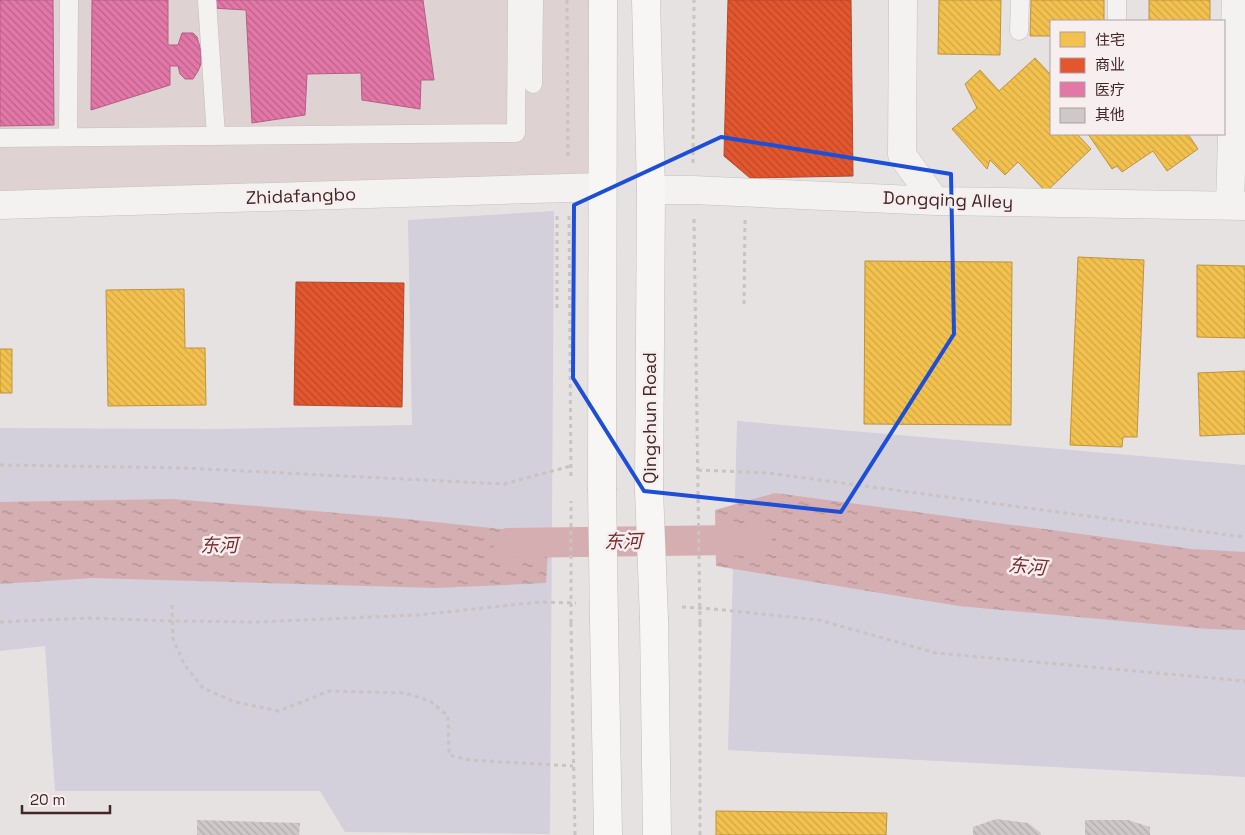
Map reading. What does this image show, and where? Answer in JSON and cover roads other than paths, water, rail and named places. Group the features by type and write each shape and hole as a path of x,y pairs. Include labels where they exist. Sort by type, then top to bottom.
{"main road":[{"path":"603,0 602,488 608,835"},
{"name":"Qingchun Road","path":"646,0 651,190 649,490 654,619 657,835"}],"street":[{"path":"904,0 902,155 936,201"},
{"path":"1236,0 1238,205"},
{"name":"Zhidafangbo","path":"0,205 602,187"},
{"name":"Dongqing Alley","path":"651,190 745,192 936,201 1238,205"}],"lane":[{"path":"68,138 69,0"},
{"path":"207,0 216,136"},
{"path":"0,138 516,133 517,0"},
{"path":"533,84 534,0"},
{"path":"1019,31 1020,0"},
{"path":"1117,0 1117,20"}],"water":[{"path":"775,493 1192,549 1245,552 1245,630 1209,629 959,606 716,566 715,510"},
{"path":"173,499 397,518 549,534 546,583 436,588 93,578 0,584 0,502"}],"waterway":[{"name":"东河","path":"508,543 734,540 757,542"}]}
